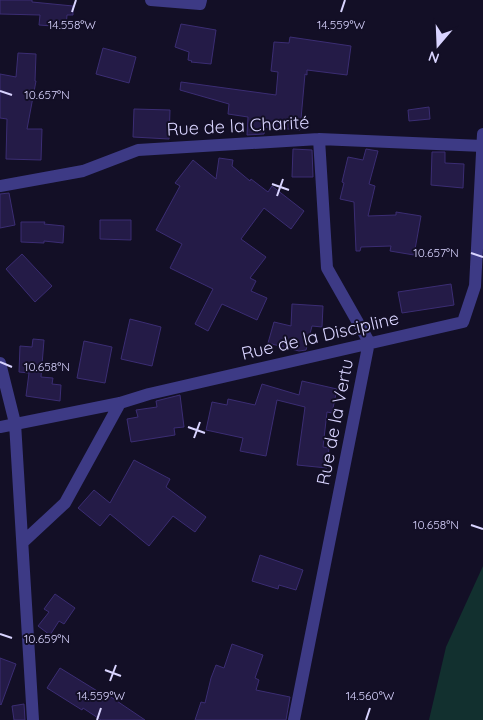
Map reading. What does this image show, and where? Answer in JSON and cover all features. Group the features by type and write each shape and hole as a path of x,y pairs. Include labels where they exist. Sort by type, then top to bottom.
{"street":[{"path":"151,0 200,4 201,0"},
{"name":"Rue de la Charité","path":"0,186 83,171 138,150 319,139 483,142"},
{"name":"Rue de la Vertu","path":"294,720 369,342 326,268 319,139"},
{"name":"Rue de la Discipline","path":"0,427 120,403 149,394 369,342 463,322 475,286 483,142"},
{"path":"0,363 15,423 33,720"},
{"path":"22,542 66,503 120,403"}],"green space":[{"path":"483,566 483,720 429,720 446,647"}],"building":[{"path":"0,0 32,0 32,2 73,6 73,15 67,15 66,27 39,25 40,15 0,14"},
{"path":"181,24 216,30 211,64 191,62 188,60 189,52 175,47"},
{"path":"290,37 351,46 347,75 307,70 307,75 305,74 300,130 265,127 264,134 247,135 248,117 228,114 229,104 180,90 181,82 276,95 278,72 271,71 274,42 289,43"},
{"path":"103,48 136,57 129,83 96,74"},
{"path":"18,53 36,54 36,81 27,129 42,129 41,160 6,159 7,119 0,118 0,74 16,77"},
{"path":"429,107 430,119 409,121 408,110"},
{"path":"134,109 170,110 169,139 133,137"},
{"path":"293,149 312,150 313,177 292,177"},
{"path":"366,149 378,151 369,184 375,186 368,216 396,215 396,212 421,216 414,255 390,251 391,246 361,247 360,251 356,251 354,202 340,199 348,157 363,160"},
{"path":"432,152 445,152 445,163 464,164 463,188 431,185"},
{"path":"219,158 233,160 232,166 250,181 251,179 268,192 272,186 304,211 291,229 264,208 241,239 266,257 250,278 256,281 251,291 267,298 257,320 222,304 208,331 195,324 213,289 170,268 182,244 156,230 180,186 175,183 193,160 216,179"},
{"path":"9,193 15,225 0,228 0,194"},
{"path":"100,220 131,220 131,240 100,239"},
{"path":"21,222 45,222 44,224 64,226 63,243 44,241 44,243 21,242"},
{"path":"22,254 52,286 35,302 6,269"},
{"path":"451,284 454,305 402,313 398,292"},
{"path":"292,304 323,306 322,327 312,326 306,350 299,351 268,343 274,322 291,326"},
{"path":"130,319 161,327 152,366 121,359"},
{"path":"33,339 44,340 41,377 53,378 52,384 61,385 60,401 26,396 29,373 19,372 20,346 32,347"},
{"path":"84,341 112,347 105,383 77,378"},
{"path":"302,381 337,389 332,413 327,412 323,447 329,448 327,468 297,465 305,407 277,400 266,456 240,451 243,438 206,430 212,402 227,405 228,399 255,405 262,384 299,395"},
{"path":"180,395 184,427 174,428 175,435 131,442 127,419 138,417 136,410 157,407 156,401"},
{"path":"134,460 170,479 166,487 206,517 195,532 173,516 149,546 110,514 100,526 78,508 94,490 110,503"},
{"path":"260,555 303,570 296,590 279,585 278,589 252,581"},
{"path":"55,594 75,608 64,624 59,621 50,635 38,626 49,612 44,609"},
{"path":"232,644 263,655 255,678 259,680 256,690 290,697 286,720 195,720 201,702 205,703 216,665 224,668"},
{"path":"0,658 16,664 1,705 0,704"},
{"path":"60,668 107,697 108,695 145,720 101,720 83,708 82,710 47,688"},
{"path":"24,704 25,720 14,720 12,706"}]}
